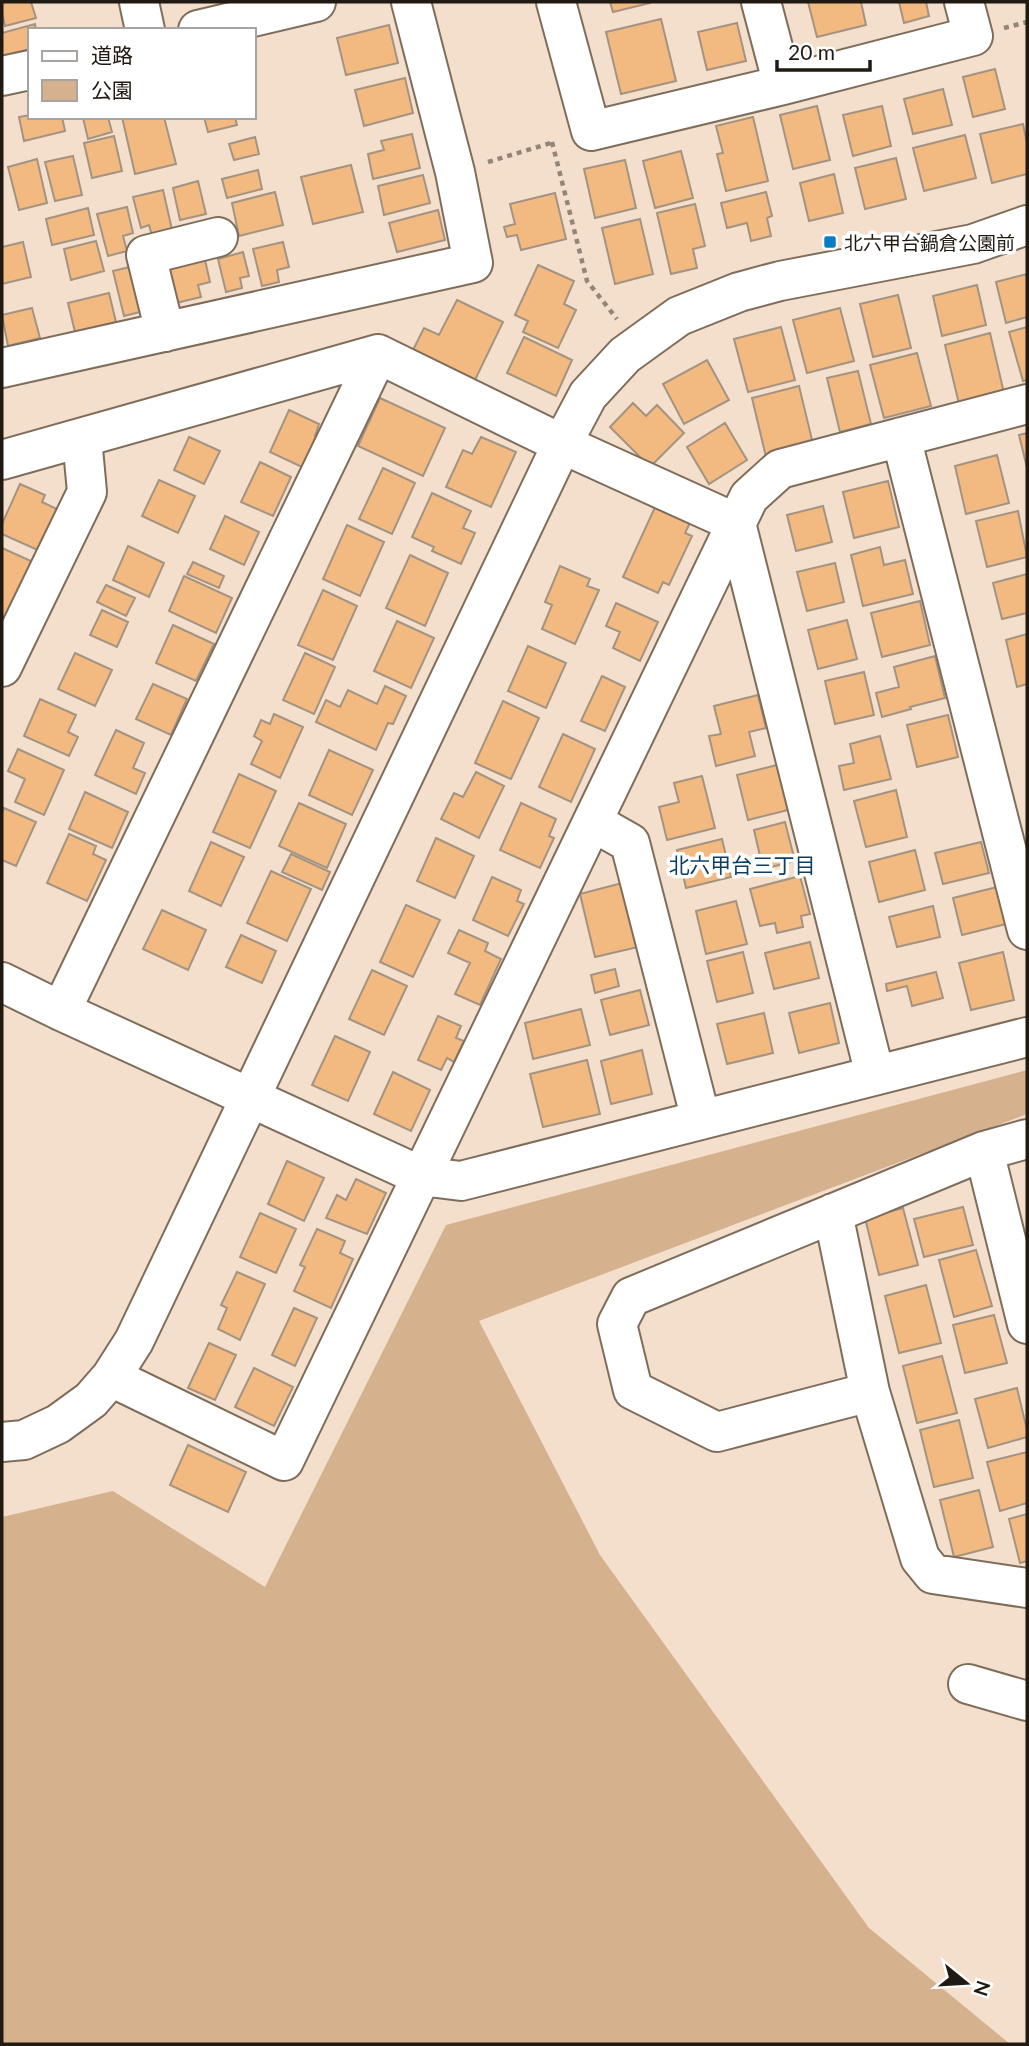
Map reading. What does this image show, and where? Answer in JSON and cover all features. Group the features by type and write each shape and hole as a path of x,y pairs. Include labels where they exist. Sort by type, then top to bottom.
{"street":[{"path":"139,2 145,28"},
{"path":"206,28 316,2"},
{"path":"2,368 473,263 455,172 411,2"},
{"path":"556,2 592,131 973,36 964,2"},
{"path":"761,2 783,85"},
{"path":"2,76 28,70"},
{"path":"2,1442 24,1440 58,1424 91,1400 111,1377 134,1341 562,444 588,395 625,355 679,316 739,292 780,281 973,244 1027,225"},
{"path":"165,332 146,255 218,237"},
{"path":"61,1011 378,354"},
{"path":"2,460 378,354 562,444 736,523"},
{"path":"111,1377 284,1461 749,497 780,469 1027,404"},
{"path":"901,437 1027,930"},
{"path":"2,667 87,492 82,438"},
{"path":"736,523 876,1076"},
{"path":"593,822 630,844 701,1120"},
{"path":"2,982 421,1175 461,1181 1027,1037"},
{"path":"870,1392 717,1432 633,1391 617,1324 631,1297 984,1151 1027,1139"},
{"path":"984,1151 1027,1324"},
{"path":"833,1213 870,1392 920,1558 933,1574 1027,1588"},
{"path":"968,1684 1027,1701"}],"path":[{"path":"455,172 592,131"},
{"path":"552,142 587,281 622,325"}],"green space":[{"path":"1027,1070 1027,1114 479,1321 600,1555 869,1928 1010,2044 2,2044 2,1517 113,1491 265,1587 446,1225"}],"building":[{"path":"2,2 31,2 36,18 5,26"},
{"path":"610,2 650,2 650,3 613,12"},
{"path":"808,2 861,2 866,25 817,37"},
{"path":"899,2 926,2 929,16 904,23"},
{"path":"661,19 676,81 621,94 606,32"},
{"path":"737,23 746,61 707,70 698,32"},
{"path":"35,24 36,28 28,28 28,50 2,56 2,33"},
{"path":"389,25 398,63 346,75 337,38"},
{"path":"995,69 1005,109 973,117 963,77"},
{"path":"405,78 413,113 364,126 355,90"},
{"path":"943,89 952,125 913,134 904,99"},
{"path":"817,106 830,160 793,169 780,115"},
{"path":"882,106 891,146 853,156 843,115"},
{"path":"19,117 62,119 65,131 24,141"},
{"path":"753,117 768,181 726,191 717,154 723,153 716,126"},
{"path":"83,119 109,119 112,132 88,139"},
{"path":"122,119 165,119 176,164 135,174"},
{"path":"205,119 236,119 237,125 208,132"},
{"path":"1023,124 1027,143 1027,174 992,183 980,134"},
{"path":"412,134 420,168 373,179 368,154 384,150 381,141"},
{"path":"965,135 976,178 924,191 913,148"},
{"path":"114,136 122,171 92,178 84,143"},
{"path":"255,137 259,154 234,160 229,144"},
{"path":"681,151 693,198 655,208 643,161"},
{"path":"73,156 82,195 55,201 45,162"},
{"path":"896,158 906,199 865,209 855,168"},
{"path":"37,159 47,203 19,210 8,167"},
{"path":"625,160 636,208 595,218 584,169"},
{"path":"351,165 363,212 313,224 301,177"},
{"path":"258,170 262,189 227,198 222,179"},
{"path":"834,174 843,213 809,221 800,183"},
{"path":"423,175 430,203 384,215 378,186"},
{"path":"198,181 206,214 180,220 173,188"},
{"path":"163,190 173,234 153,239 149,225 141,228 133,197"},
{"path":"275,192 283,225 239,236 232,203"},
{"path":"766,192 772,216 767,218 771,236 751,241 747,223 727,228 721,203"},
{"path":"555,193 566,239 521,250 517,235 507,237 504,227 515,224 510,204"},
{"path":"695,204 705,246 693,249 697,268 671,274 657,213"},
{"path":"127,207 133,233 123,236 127,251 108,256 97,214"},
{"path":"88,208 94,235 52,245 46,219"},
{"path":"438,210 445,240 397,252 389,223"},
{"path":"640,219 653,274 615,284 602,228"},
{"path":"96,241 104,271 71,280 64,249"},
{"path":"23,242 31,277 2,284 2,247"},
{"path":"283,242 289,267 277,270 279,282 262,286 253,249"},
{"path":"243,252 249,276 240,278 242,288 226,292 218,259"},
{"path":"205,260 210,282 198,285 201,297 176,303 167,270"},
{"path":"138,265 140,312 124,316 113,271"},
{"path":"538,265 574,281 564,304 576,310 558,348 523,332 528,321 515,315"},
{"path":"1027,274 1027,317 1006,323 996,282"},
{"path":"977,285 986,325 942,336 933,296"},
{"path":"109,293 116,322 75,332 68,303"},
{"path":"898,295 911,348 873,357 860,304"},
{"path":"457,300 503,322 474,382 412,352 424,328 439,335"},
{"path":"32,308 40,338 8,346 2,315"},
{"path":"840,308 854,361 807,373 793,320"},
{"path":"781,327 795,380 748,392 734,339"},
{"path":"1027,327 1027,380 1023,381 1009,332"},
{"path":"990,333 1004,393 959,404 945,345"},
{"path":"524,337 572,360 556,396 507,373"},
{"path":"917,353 931,406 884,418 870,365"},
{"path":"707,360 729,400 684,424 663,384"},
{"path":"858,371 871,424 840,432 827,378"},
{"path":"799,386 813,444 766,457 752,398"},
{"path":"380,398 445,428 423,476 358,446"},
{"path":"633,403 646,416 657,405 684,433 650,467 610,427"},
{"path":"289,410 319,424 315,436 318,438 304,468 270,452"},
{"path":"725,423 747,460 709,484 687,447"},
{"path":"1027,433 1027,468 1019,435"},
{"path":"189,437 220,451 204,484 174,470"},
{"path":"481,437 516,452 491,507 446,487 463,450 472,454"},
{"path":"997,455 1009,503 966,514 955,466"},
{"path":"260,462 291,477 273,516 241,502"},
{"path":"383,468 415,483 392,534 359,519"},
{"path":"159,480 195,496 178,533 142,516"},
{"path":"888,481 899,527 854,538 843,492"},
{"path":"20,484 45,495 42,502 61,511 42,552 2,534 2,524"},
{"path":"432,493 471,511 463,528 475,533 461,564 432,551 434,547 412,537"},
{"path":"656,505 691,521 685,533 692,536 669,585 663,582 658,593 623,577"},
{"path":"823,506 832,542 796,551 787,515"},
{"path":"1018,511 1027,557 987,567 976,521"},
{"path":"225,516 259,532 244,565 210,549"},
{"path":"347,525 384,542 360,596 323,579"},
{"path":"128,546 164,563 149,597 113,580"},
{"path":"880,547 884,565 905,560 913,594 863,606 851,555"},
{"path":"2,548 33,562 7,618 2,616"},
{"path":"410,555 448,573 425,626 386,608"},
{"path":"193,562 224,576 219,588 187,574"},
{"path":"835,563 844,602 807,611 797,572"},
{"path":"560,566 590,579 587,586 599,590 575,644 542,629 552,605 545,602"},
{"path":"1027,574 1027,613 1002,619 993,583"},
{"path":"184,576 232,598 216,633 169,611"},
{"path":"106,585 135,598 126,616 97,602"},
{"path":"323,590 357,606 333,660 298,645"},
{"path":"920,601 930,645 882,657 871,613"},
{"path":"616,603 658,622 640,661 613,648 620,632 606,626"},
{"path":"102,610 128,622 117,647 90,635"},
{"path":"847,620 857,659 818,669 808,630"},
{"path":"397,621 434,638 411,688 374,671"},
{"path":"173,625 214,644 196,681 156,663"},
{"path":"1027,634 1027,684 1017,687 1006,640"},
{"path":"528,646 566,663 546,708 508,691"},
{"path":"75,653 112,670 95,706 58,689"},
{"path":"305,653 335,667 314,714 283,700"},
{"path":"935,656 945,698 882,717 876,693 899,687 894,667"},
{"path":"864,672 874,715 835,724 825,681"},
{"path":"602,676 625,687 605,731 581,721"},
{"path":"153,684 187,699 171,735 136,719"},
{"path":"385,686 406,696 393,724 388,723 376,750 316,722 326,700 340,707 348,690 377,704"},
{"path":"758,695 766,728 749,732 755,756 716,766 709,736 721,734 714,706"},
{"path":"40,699 76,715 68,732 78,737 69,756 24,736"},
{"path":"503,701 539,718 511,779 475,763"},
{"path":"274,714 303,727 280,778 251,764 262,741 254,736 261,720 270,724"},
{"path":"948,715 958,757 917,767 907,725"},
{"path":"116,730 144,743 133,768 145,773 136,794 95,775"},
{"path":"563,734 595,749 571,802 539,787"},
{"path":"880,736 891,779 844,790 839,766 854,763 850,744"},
{"path":"18,749 64,770 44,815 15,802 25,779 8,771"},
{"path":"329,750 373,770 352,815 309,795"},
{"path":"777,765 788,810 748,820 737,775"},
{"path":"476,772 504,786 479,838 441,819 454,793 463,797"},
{"path":"239,774 276,791 250,848 213,832"},
{"path":"702,776 715,828 667,840 659,807 679,802 674,783"},
{"path":"896,790 907,837 866,847 854,801"},
{"path":"85,792 128,812 112,848 69,829"},
{"path":"299,803 346,824 327,868 279,846"},
{"path":"521,803 556,819 549,836 554,838 540,868 500,850"},
{"path":"4,808 36,822 16,866 2,860"},
{"path":"785,822 795,861 763,869 754,830"},
{"path":"69,834 96,846 93,854 106,860 87,901 47,883"},
{"path":"436,838 474,856 455,898 417,881"},
{"path":"722,839 731,877 686,888 677,850"},
{"path":"211,842 244,857 221,906 189,891"},
{"path":"981,842 989,873 943,884 935,853"},
{"path":"915,850 925,890 879,902 869,862"},
{"path":"291,854 330,872 322,890 282,872"},
{"path":"271,871 311,889 287,941 247,923"},
{"path":"800,876 810,914 801,916 803,927 777,933 775,923 760,926 750,889"},
{"path":"492,877 521,890 517,901 524,904 508,936 473,920"},
{"path":"626,882 642,946 595,957 580,894"},
{"path":"997,887 1006,924 962,935 953,898"},
{"path":"736,901 747,944 706,954 696,911"},
{"path":"406,905 440,920 413,977 380,962"},
{"path":"933,906 940,937 897,947 889,917"},
{"path":"162,910 206,930 188,970 143,949"},
{"path":"459,930 488,943 485,951 501,959 480,1005 455,994 470,963 448,953"},
{"path":"241,935 276,951 262,983 226,967"},
{"path":"810,942 819,978 774,989 765,953"},
{"path":"743,952 753,993 717,1002 707,961"},
{"path":"1003,952 1014,1000 971,1010 959,963"},
{"path":"615,969 619,986 595,993 591,975"},
{"path":"372,970 407,986 384,1035 349,1019"},
{"path":"936,972 943,998 912,1006 907,986 887,991 886,984"},
{"path":"640,990 649,1025 610,1035 601,1000"},
{"path":"830,1003 839,1043 799,1053 789,1013"},
{"path":"581,1009 590,1045 533,1059 525,1023"},
{"path":"764,1013 773,1053 727,1064 717,1024"},
{"path":"438,1016 461,1026 456,1038 464,1041 454,1062 447,1058 441,1070 418,1060"},
{"path":"335,1036 370,1052 348,1101 312,1085"},
{"path":"642,1050 652,1094 611,1104 601,1061"},
{"path":"587,1060 600,1114 543,1127 530,1074"},
{"path":"393,1072 430,1090 411,1131 374,1114"},
{"path":"287,1161 324,1178 304,1221 268,1204"},
{"path":"356,1179 386,1193 367,1234 326,1218 337,1195 346,1200"},
{"path":"963,1207 973,1245 924,1257 914,1219"},
{"path":"903,1208 918,1265 879,1275 865,1218"},
{"path":"260,1213 296,1229 276,1273 240,1257"},
{"path":"317,1229 345,1241 340,1253 353,1259 331,1308 294,1291 305,1267 300,1265"},
{"path":"976,1250 992,1306 954,1317 939,1260"},
{"path":"237,1272 265,1284 240,1340 218,1329 227,1308 221,1305"},
{"path":"926,1285 941,1343 899,1353 885,1296"},
{"path":"294,1308 317,1318 295,1366 272,1355"},
{"path":"994,1315 1007,1363 965,1373 953,1325"},
{"path":"209,1343 236,1355 215,1400 188,1388"},
{"path":"942,1356 957,1413 917,1423 903,1366"},
{"path":"254,1368 293,1387 274,1426 235,1407"},
{"path":"1017,1388 1027,1437 988,1448 975,1399"},
{"path":"959,1420 973,1478 934,1487 920,1430"},
{"path":"188,1445 246,1472 228,1512 170,1485"},
{"path":"1027,1452 1027,1503 1000,1511 987,1462"},
{"path":"979,1490 993,1547 954,1557 940,1500"},
{"path":"1027,1514 1027,1561 1020,1563 1009,1519"}],"place":[{"name":"北六甲台鍋倉公園前","path":"830,242"}],"district":[{"name":"北六甲台三丁目","path":"742,864"}]}
